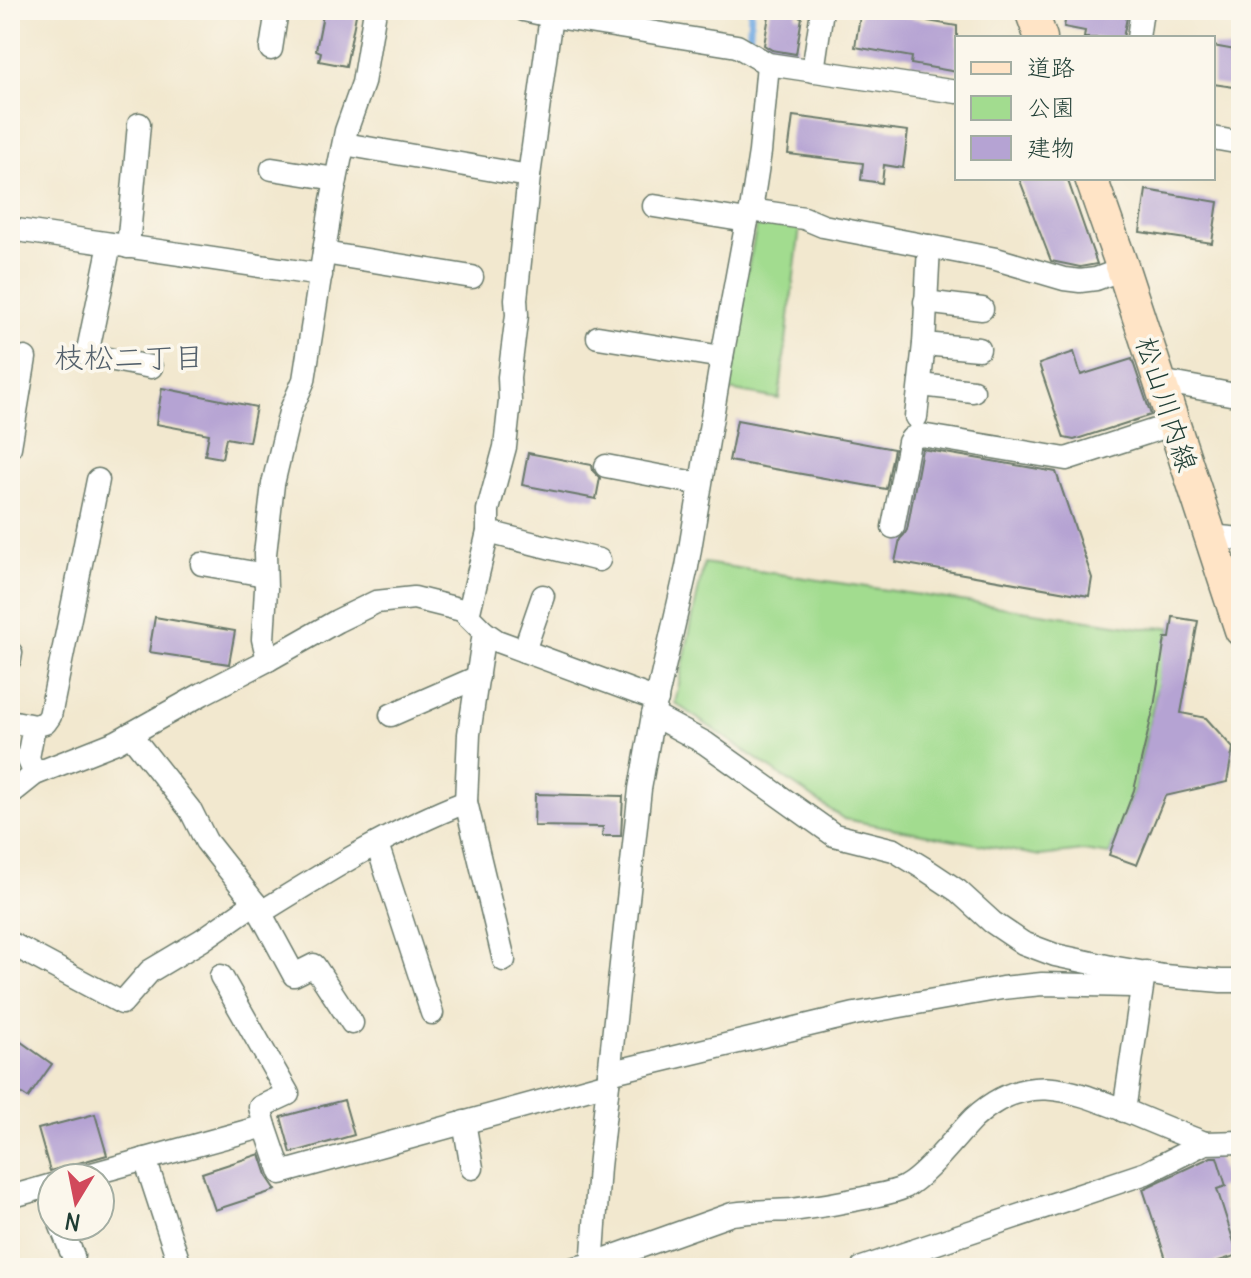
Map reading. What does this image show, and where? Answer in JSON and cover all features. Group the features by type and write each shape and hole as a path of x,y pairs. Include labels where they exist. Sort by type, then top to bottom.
{"main road":[{"path":"1031,10 1040,36"},
{"name":"松山川内線","path":"1097,180 1174,424 1226,538 1241,630"}],"street":[{"path":"271,49 277,10"},
{"path":"268,660 263,639 265,554 273,484 290,412 304,380 336,179 363,83 375,10"},
{"path":"813,71 822,10"},
{"path":"1138,36 1142,10"},
{"path":"468,616 488,532 488,510 505,447 540,13 737,46 768,64 955,92"},
{"path":"768,64 760,152 687,567 640,789 586,1267 732,1214 838,1203 905,1187 993,1103 1010,1094 1042,1088 1085,1095 1205,1143 1240,1145"},
{"path":"139,124 119,246 87,355 151,367"},
{"path":"1215,138 1241,143"},
{"path":"344,144 529,176"},
{"path":"272,169 336,179"},
{"path":"654,206 804,218 823,226 996,259 1064,279 1096,279 1123,269"},
{"path":"10,229 119,246 472,277"},
{"path":"916,417 921,385 929,246"},
{"path":"925,302 982,309"},
{"path":"598,337 722,357"},
{"path":"924,344 979,349"},
{"path":"10,447 25,358"},
{"path":"1160,381 1241,396"},
{"path":"921,385 973,391"},
{"path":"893,527 912,438 921,435 1066,459 1174,424"},
{"path":"606,466 700,484"},
{"path":"10,721 34,726 45,723 50,716 98,480"},
{"path":"488,532 599,560"},
{"path":"202,564 265,575"},
{"path":"524,651 543,596"},
{"path":"10,794 35,774 116,742 376,602 414,598 462,610 497,641 655,708 834,835 894,850 958,891 992,922 1023,943 1055,955 1144,977 1241,981"},
{"path":"484,632 469,734 466,802 504,960"},
{"path":"391,715 478,677"},
{"path":"34,726 28,758 35,774"},
{"path":"130,734 191,811 206,841 257,908 294,975 314,965 352,1023"},
{"path":"10,943 122,1003 150,971 202,940 344,861 440,811 466,802"},
{"path":"377,844 432,1013"},
{"path":"221,976 288,1094 260,1107 281,1173 608,1078 855,1014 1002,988 1042,984 1132,986 1144,977"},
{"path":"1124,1111 1144,977"},
{"path":"464,1122 472,1168"},
{"path":"116,1167 265,1126"},
{"path":"862,1268 1146,1173 1205,1143"},
{"path":"145,1159 179,1263"},
{"path":"10,1197 36,1194"},
{"path":"67,1242 73,1256"}],"green space":[{"path":"758,219 800,227 779,399 723,389"},
{"path":"704,563 1142,628 1171,627 1134,790 1109,855 1083,851 1040,856 844,819 675,703"}],"building":[{"path":"324,10 357,10 346,66 319,61 321,52 316,50"},
{"path":"770,10 797,10 796,16 802,17 796,54 772,50 764,45"},
{"path":"861,10 901,10 899,16 957,26 955,72 911,64 912,57 855,47"},
{"path":"1067,10 1128,12 1123,36 1084,36 1085,31 1064,27"},
{"path":"1215,46 1241,51 1241,88 1215,84"},
{"path":"793,116 908,131 903,168 884,165 882,183 861,180 863,163 788,154"},
{"path":"1020,180 1068,180 1097,264 1080,267 1051,261"},
{"path":"1146,190 1218,202 1212,243 1140,232"},
{"path":"1074,352 1081,375 1132,359 1151,415 1074,440 1064,438 1039,364"},
{"path":"162,388 256,407 249,442 226,438 222,458 205,455 209,434 156,424"},
{"path":"737,420 894,449 886,489 729,461"},
{"path":"922,449 1056,472 1092,578 1089,596 895,562 900,539 907,530"},
{"path":"528,453 592,465 600,478 596,499 522,485"},
{"path":"155,617 235,631 229,664 149,652"},
{"path":"1173,617 1198,621 1181,713 1206,718 1233,748 1227,782 1165,796 1137,865 1109,855 1134,790 1154,707 1165,638 1170,638"},
{"path":"535,794 623,796 621,836 602,836 603,827 534,826"},
{"path":"10,1034 52,1064 28,1098 10,1086"},
{"path":"344,1100 354,1135 291,1153 281,1117"},
{"path":"95,1114 107,1155 82,1162 47,1162 38,1129"},
{"path":"260,1154 268,1178 276,1190 215,1210 202,1173"},
{"path":"1217,1157 1226,1186 1217,1189 1238,1255 1197,1268 1169,1268 1143,1189"}],"waterway":[{"path":"749,48 751,10"}],"district":[{"name":"枝松二丁目","path":"129,358"}]}
